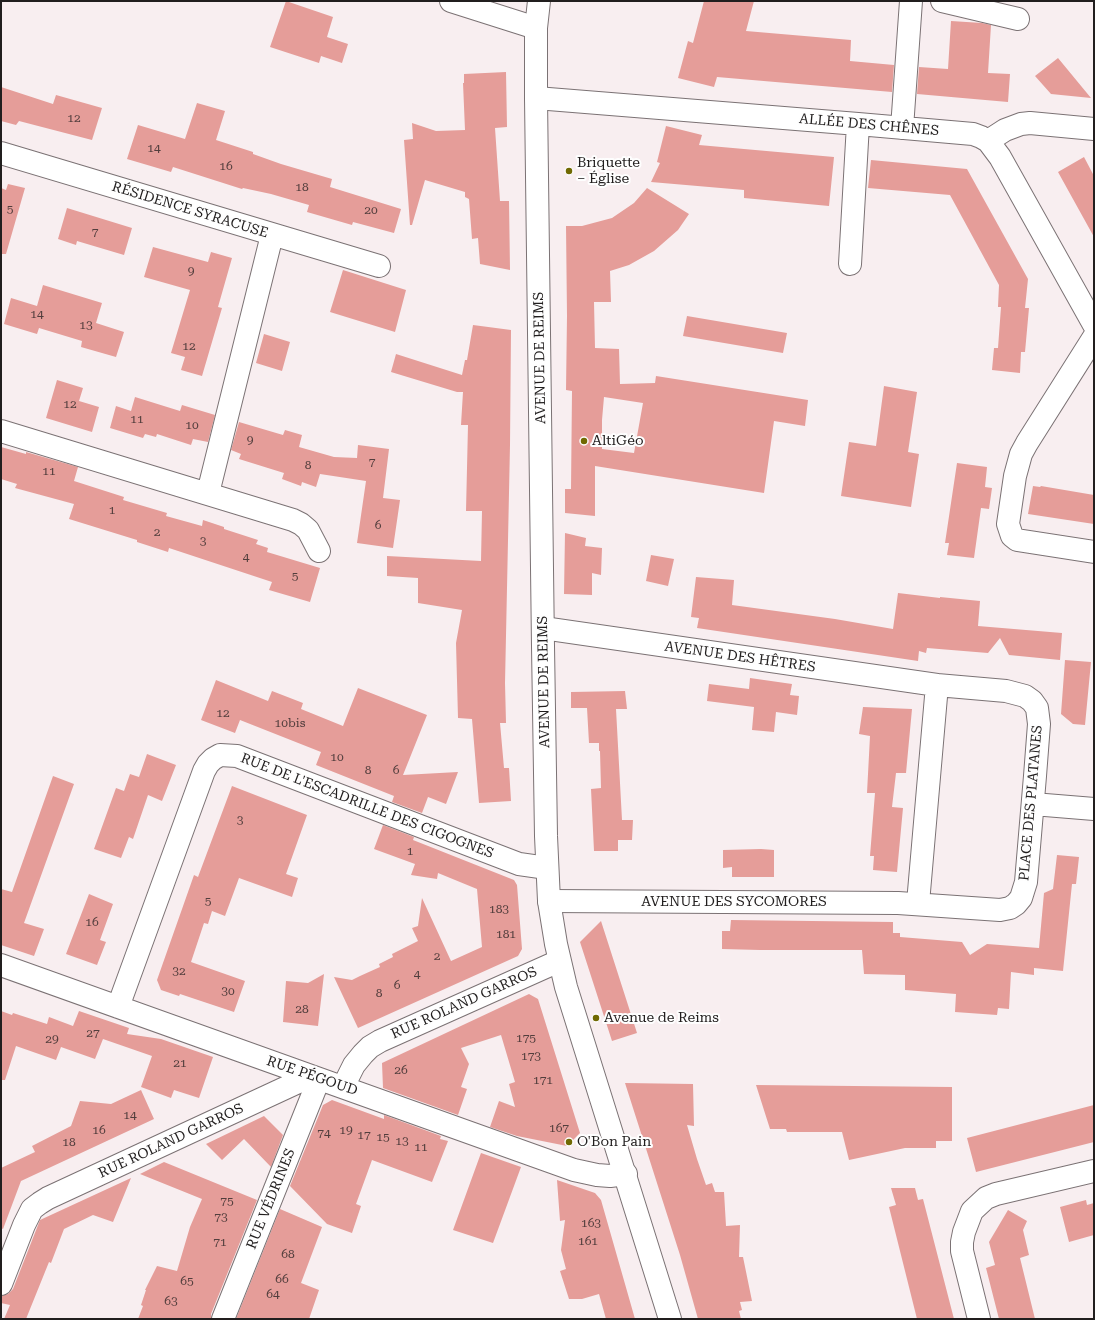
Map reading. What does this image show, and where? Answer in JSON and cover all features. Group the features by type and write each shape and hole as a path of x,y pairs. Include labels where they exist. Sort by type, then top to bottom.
{"street":[{"path":"451,1 536,28"},
{"name":"AVENUE DE REIMS","path":"530,1 536,28"},
{"name":"AVENUE DE REIMS","path":"539,1 536,28 536,98 542,628 549,901 559,961 566,987 626,1174 670,1319"},
{"path":"902,128 911,1"},
{"path":"942,1 1018,19"},
{"name":"ALLÉE DES CHÊNES","path":"536,98 973,134 988,141"},
{"path":"1094,129 1030,123 1021,124 1005,130 988,141 1000,157 1094,325"},
{"path":"850,264 858,124"},
{"name":"RÉSIDENCE SYRACUSE","path":"1,153 379,266"},
{"path":"208,493 272,235"},
{"path":"1094,337 1027,443 1017,465 1008,524 1012,536 1017,540 1094,552"},
{"path":"1,431 293,520 302,524 308,530 318,551"},
{"name":"AVENUE DES HÊTRES","path":"542,628 937,685"},
{"path":"918,903 937,685"},
{"name":"PLACE DES PLATANES","path":"918,903 1000,910 1010,908 1016,904 1021,898 1026,882 1033,804 1039,724 1037,708 1032,701 1025,696 1006,691 937,685"},
{"name":"RUE DE L'ESCADRILLE DES CIGOGNES","path":"118,1007 204,771 213,759 220,755 237,756 519,864 548,868"},
{"path":"1033,804 1094,809"},
{"name":"AVENUE DES SYCOMORES","path":"549,901 918,903"},
{"name":"RUE ROLAND GARROS","path":"343,1087 358,1060 370,1047 380,1041 559,961"},
{"name":"RUE PÉGOUD","path":"1,965 574,1170 597,1175 610,1176 626,1174"},
{"name":"RUE ROLAND GARROS","path":"1,1284 24,1224 32,1210 48,1198 315,1077"},
{"name":"RUE VÉDRINES","path":"223,1319 315,1077"},
{"path":"979,1319 962,1251 964,1232 972,1211 986,1198 996,1194 1094,1171"}],"building":[{"path":"286,1 333,17 327,37 348,44 342,63 321,56 319,63 270,47"},
{"path":"704,1 754,1 746,31 851,40 850,61 894,65 892,92 717,77 714,87 678,78 688,41 693,43"},
{"path":"951,21 991,25 988,73 1010,74 1008,102 917,94 919,67 948,69"},
{"path":"1058,58 1091,98 1051,94 1035,76"},
{"path":"506,72 507,127 495,128 500,201 509,201 510,270 480,264 478,238 472,239 469,199 465,197 465,192 425,180 412,225 410,225 404,140 413,139 412,123 436,131 465,130 464,74"},
{"path":"1,87 53,104 56,95 102,108 92,140 19,121 16,125 1,121"},
{"path":"197,103 225,111 216,140 253,152 253,154 281,164 332,179 330,187 401,209 394,233 353,222 352,225 307,212 309,205 271,194 242,189 173,167 171,172 127,159 138,125 185,139"},
{"path":"666,126 702,135 699,145 834,157 829,206 744,198 744,190 651,182 660,163 657,162"},
{"path":"1084,157 1094,176 1094,237 1058,172"},
{"path":"871,160 967,169 1028,279 1025,308 1029,308 1025,352 1021,352 1020,373 992,370 994,348 998,348 1001,307 998,307 999,285 950,195 868,188"},
{"path":"8,184 25,188 6,254 1,254 1,188 6,190"},
{"path":"647,188 689,214 678,230 654,251 629,265 610,271 611,302 594,302 595,348 619,349 620,384 655,383 656,376 808,400 805,426 774,421 764,493 595,466 595,516 565,513 565,489 571,489 572,391 566,390 566,226 582,226 612,218 634,203","holes":["604,397 643,403 634,453 602,449"]},
{"path":"67,208 132,228 124,255 77,241 76,245 58,239"},
{"path":"153,247 208,262 211,252 232,258 218,307 222,308 202,376 181,370 185,357 171,353 190,290 144,277"},
{"path":"343,270 406,290 395,332 330,312"},
{"path":"43,285 102,303 96,323 124,332 116,357 81,347 82,341 39,328 37,334 4,324 11,298 37,306"},
{"path":"687,316 787,333 783,353 683,336"},
{"path":"473,325 511,330 505,683 506,723 500,723 504,768 509,768 511,801 479,803 472,719 458,718 456,643 462,610 418,603 418,578 387,576 387,556 481,561 482,511 466,511 468,425 461,425 463,392 457,392 391,372 396,354 462,375 465,360 467,360"},
{"path":"264,334 290,342 282,371 256,363"},
{"path":"57,380 83,388 79,401 99,407 92,432 46,418"},
{"path":"884,386 917,392 908,452 919,454 911,507 841,496 849,442 876,446"},
{"path":"135,397 180,411 182,405 215,415 208,442 193,439 191,445 157,434 156,437 145,434 143,438 110,428 116,406 131,411"},
{"path":"239,422 283,435 285,430 302,435 299,447 334,457 357,458 358,445 389,449 383,498 400,500 393,548 357,543 366,481 320,474 316,487 302,482 301,486 282,479 284,473 239,459 241,454 231,450"},
{"path":"1,447 26,454 26,452 78,467 74,481 124,497 123,500 167,513 166,516 202,526 203,520 224,527 224,529 258,540 256,544 268,548 267,552 320,568 310,602 269,590 272,582 169,548 168,552 137,542 137,540 69,519 74,504 15,488 17,484 1,479"},
{"path":"957,463 987,467 985,487 992,488 989,509 981,508 974,558 947,555 949,543 945,543"},
{"path":"1033,486 1094,495 1094,524 1028,514"},
{"path":"565,533 586,538 585,546 602,548 601,575 592,573 592,595 564,594"},
{"path":"651,555 674,559 668,586 646,581"},
{"path":"696,577 734,580 732,605 835,619 893,629 898,593 980,601 978,626 1062,633 1060,660 1009,655 1000,638 988,653 927,648 926,653 919,651 918,661 697,628 699,618 691,617"},
{"path":"1065,660 1091,662 1085,725 1073,724 1061,714"},
{"path":"750,678 792,684 790,695 799,696 797,715 776,712 774,732 752,730 754,707 707,701 709,684 749,689"},
{"path":"216,680 268,701 272,691 303,703 301,709 343,726 358,688 427,715 403,775 458,772 446,804 428,797 422,813 392,802 394,796 316,765 321,752 240,720 235,733 201,720"},
{"path":"625,691 627,709 616,709 622,820 633,820 632,840 618,840 618,851 594,851 591,789 601,788 599,743 589,743 587,708 571,708 571,692"},
{"path":"863,707 912,709 906,773 896,773 892,807 903,808 897,872 873,870 874,856 870,856 875,793 867,793 870,736 859,734"},
{"path":"147,754 176,765 162,801 148,795 133,839 129,837 121,858 94,849 116,788 124,791 130,774 139,777"},
{"path":"53,776 74,784 24,923 44,929 34,956 1,945 1,889 12,892"},
{"path":"232,786 307,815 286,874 298,878 292,897 239,878 225,916 212,911 208,924 204,923 191,962 245,981 234,1012 180,994 179,996 161,990 157,980 194,875 198,877"},
{"path":"383,825 414,837 413,840 514,880 517,885 522,949 518,956 358,1028 334,977 352,980 380,967 379,964 393,957 392,954 418,941 412,928 418,926 422,898 451,961 482,947 477,889 438,873 437,879 411,875 415,864 374,849"},
{"path":"723,850 774,850 774,877 732,877 732,867 723,868"},
{"path":"1057,855 1079,857 1076,884 1072,884 1063,971 1034,968 1034,975 1011,972 1009,1009 998,1008 997,1015 955,1012 956,994 905,990 905,975 864,974 862,950 722,949 722,931 730,931 731,920 893,922 893,933 900,933 900,937 962,942 970,955 987,944 1039,948 1044,893 1053,889"},
{"path":"89,894 113,904 100,940 106,942 97,965 66,954"},
{"path":"601,921 637,1033 612,1041 580,942"},
{"path":"324,974 318,1026 283,1022 286,981 308,983"},
{"path":"529,994 538,999 580,1133 567,1146 517,1136 490,1127 499,1101 515,1107 509,1084 515,1082 501,1035 461,1048 469,1064 461,1087 467,1089 458,1115 383,1088 382,1063"},
{"path":"1,1011 12,1015 13,1013 47,1024 49,1017 73,1026 79,1011 129,1028 127,1034 161,1039 213,1057 199,1098 174,1090 171,1098 141,1087 152,1056 103,1039 95,1059 61,1047 56,1060 16,1046 5,1080 1,1080"},
{"path":"625,1083 693,1084 694,1126 687,1125 697,1159 706,1185 712,1183 715,1192 724,1192 726,1226 740,1225 739,1257 743,1257 752,1301 740,1302 742,1310 739,1311 741,1319 698,1319 680,1255"},
{"path":"756,1085 952,1087 952,1141 936,1141 936,1148 905,1148 849,1160 842,1132 787,1132 786,1129 770,1129"},
{"path":"141,1090 154,1119 21,1181 3,1229 1,1228 1,1168 35,1152 32,1146 71,1126 80,1101 111,1104"},
{"path":"332,1100 384,1119 384,1115 441,1136 440,1139 448,1141 432,1182 372,1160 356,1204 361,1206 352,1233 327,1224 290,1186 323,1105"},
{"path":"1094,1105 1094,1142 976,1172 967,1138"},
{"path":"264,1116 283,1135 271,1167 244,1139 222,1160 206,1144"},
{"path":"481,1153 521,1167 493,1243 453,1230"},
{"path":"164,1162 257,1200 211,1314 211,1319 138,1319 143,1306 141,1305 145,1290 157,1266 177,1271 190,1227 202,1199 140,1174"},
{"path":"131,1178 113,1222 93,1215 64,1229 51,1263 49,1262 26,1319 4,1319 10,1305 1,1303 1,1296 8,1294 13,1289 40,1220"},
{"path":"557,1180 595,1193 601,1200 635,1319 606,1319 599,1294 582,1299 569,1299 560,1271 566,1269 561,1250 565,1220 560,1221"},
{"path":"891,1188 915,1188 918,1200 923,1199 954,1319 917,1319 889,1207 896,1205"},
{"path":"1086,1200 1087,1205 1094,1203 1094,1235 1069,1242 1060,1207"},
{"path":"280,1209 322,1227 301,1283 319,1290 309,1319 236,1319"},
{"path":"1008,1210 1027,1221 1023,1230 1029,1255 1020,1258 1035,1319 999,1319 986,1268 995,1265 989,1242"}],"place":[{"name":"Briquette – Église","path":"569,171"},
{"name":"AltiGéo","path":"584,441"},
{"name":"Avenue de Reims","path":"596,1018"},
{"name":"O'Bon Pain","path":"569,1142"}]}
